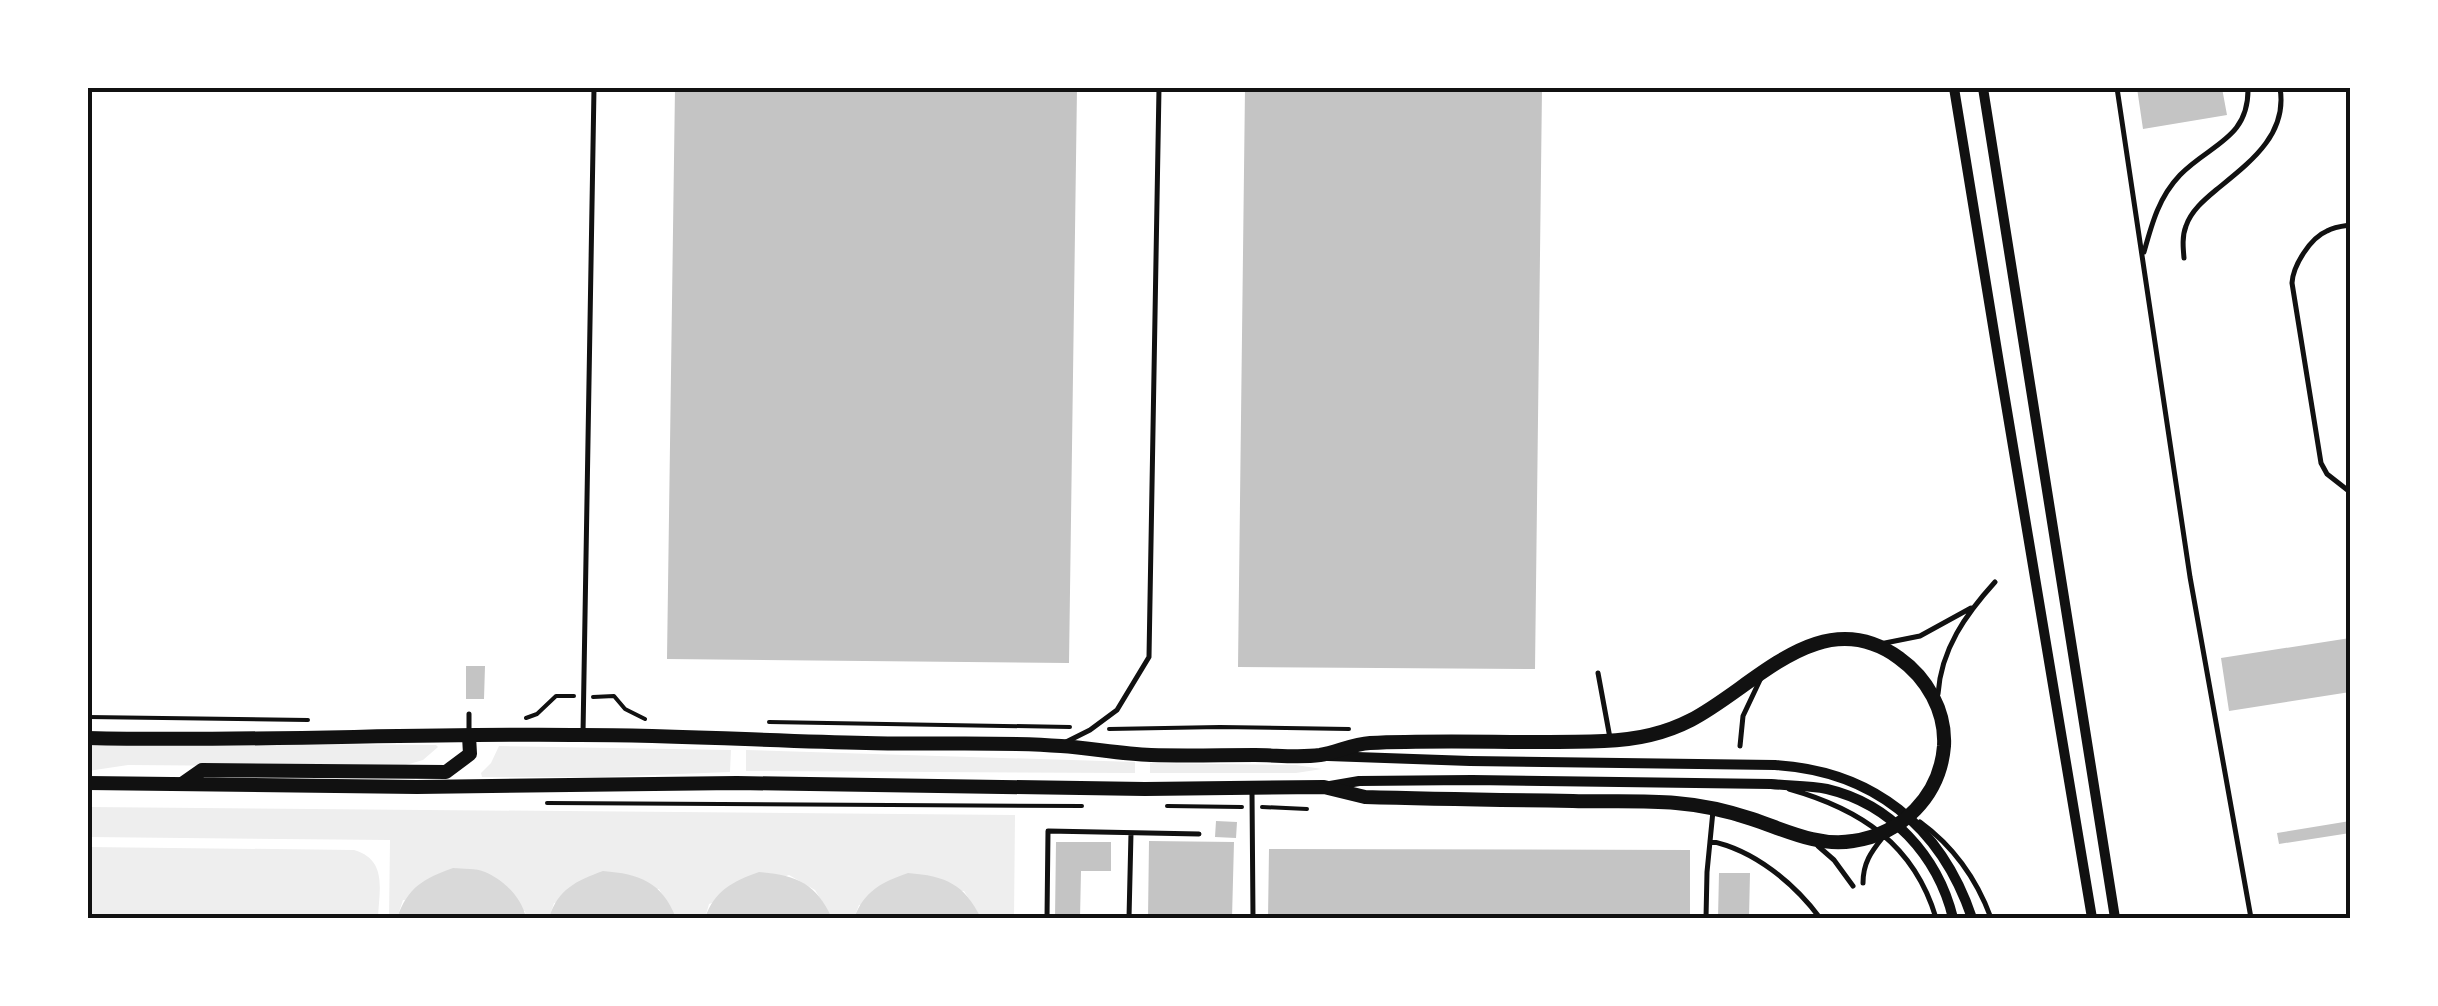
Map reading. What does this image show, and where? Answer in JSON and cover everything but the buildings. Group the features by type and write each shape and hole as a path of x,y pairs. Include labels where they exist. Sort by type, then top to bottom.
{"street":[{"path":"1954,88 2092,918"},
{"path":"1983,88 2115,918"},
{"path":"1317,756 1364,743 1611,741 1646,737 1677,727 1712,708 1774,662 1812,644 1846,640 1888,651 1912,669 1938,707 1944,735 1935,782 1916,810 1889,830 1848,842 1803,836 1714,808 1674,802 1365,797 1324,787"},
{"path":"88,738 583,734 1060,746 1143,755 1775,765 1816,770 1853,782 1904,811 1951,872 1972,917"},
{"path":"181,784 202,770 446,772 470,754 469,736"},
{"path":"88,783 417,787 737,783 1141,789 1324,787 1360,782 1454,780 1772,784 1838,792 1886,818 1928,858 1943,885 1953,918"}],"lane":[{"path":"583,734 594,88"},
{"path":"1060,746 1116,710 1149,657 1159,88"},
{"path":"2117,88 2190,577 2250,918"},
{"path":"2143,254 2155,212 2166,193 2181,174 2238,129 2246,110 2248,88"},
{"path":"2184,258 2184,230 2191,214 2250,163 2275,131 2280,116 2280,88"},
{"path":"2350,225 2316,237 2296,266 2292,283 2321,463 2327,474 2350,492"},
{"path":"1938,707 1946,651 1973,606 1995,582"},
{"path":"1874,645 1920,636 1973,606"},
{"path":"1740,746 1748,702 1774,662"},
{"path":"1598,673 1611,741"},
{"path":"469,714 469,736"},
{"path":"1772,784 1824,799 1871,824 1906,858 1936,918"},
{"path":"1252,788 1252,918"},
{"path":"1706,918 1714,808"},
{"path":"1904,811 1953,852 1991,918"},
{"path":"1863,883 1870,853 1889,830"},
{"path":"1047,918 1048,831 1199,834"},
{"path":"1129,918 1131,833"},
{"path":"1803,836 1826,851 1853,886"},
{"path":"1710,841 1742,850 1768,868 1820,918"}],"path":[{"path":"546,803 1082,806"},
{"path":"1158,806 1307,809"}],"shaded area":[{"path":"88,742 438,747 423,760 399,767 128,765 88,771"},
{"path":"499,746 731,750 730,772 482,777"},
{"path":"746,750 1135,762 1135,773 746,771"},
{"path":"1150,763 1296,765 1322,769 1296,773 1150,773"},
{"path":"88,807 1015,815 1014,918 981,918 964,891 859,905 854,918 832,918 815,890 789,875 709,904 705,918 676,918 659,889 554,903 549,918 526,918 525,911 403,900 397,918 389,918 390,840 88,837"},
{"path":"88,847 354,850 365,855 377,869 378,918 88,918"},
{"path":"453,868 481,871 499,880 516,897 526,918 397,918 418,886"},
{"path":"603,871 648,882 664,896 676,918 549,918 557,900 569,887"},
{"path":"759,872 803,883 819,896 832,918 705,918 726,888"},
{"path":"908,873 952,884 968,897 981,918 854,918 875,889"}]}
